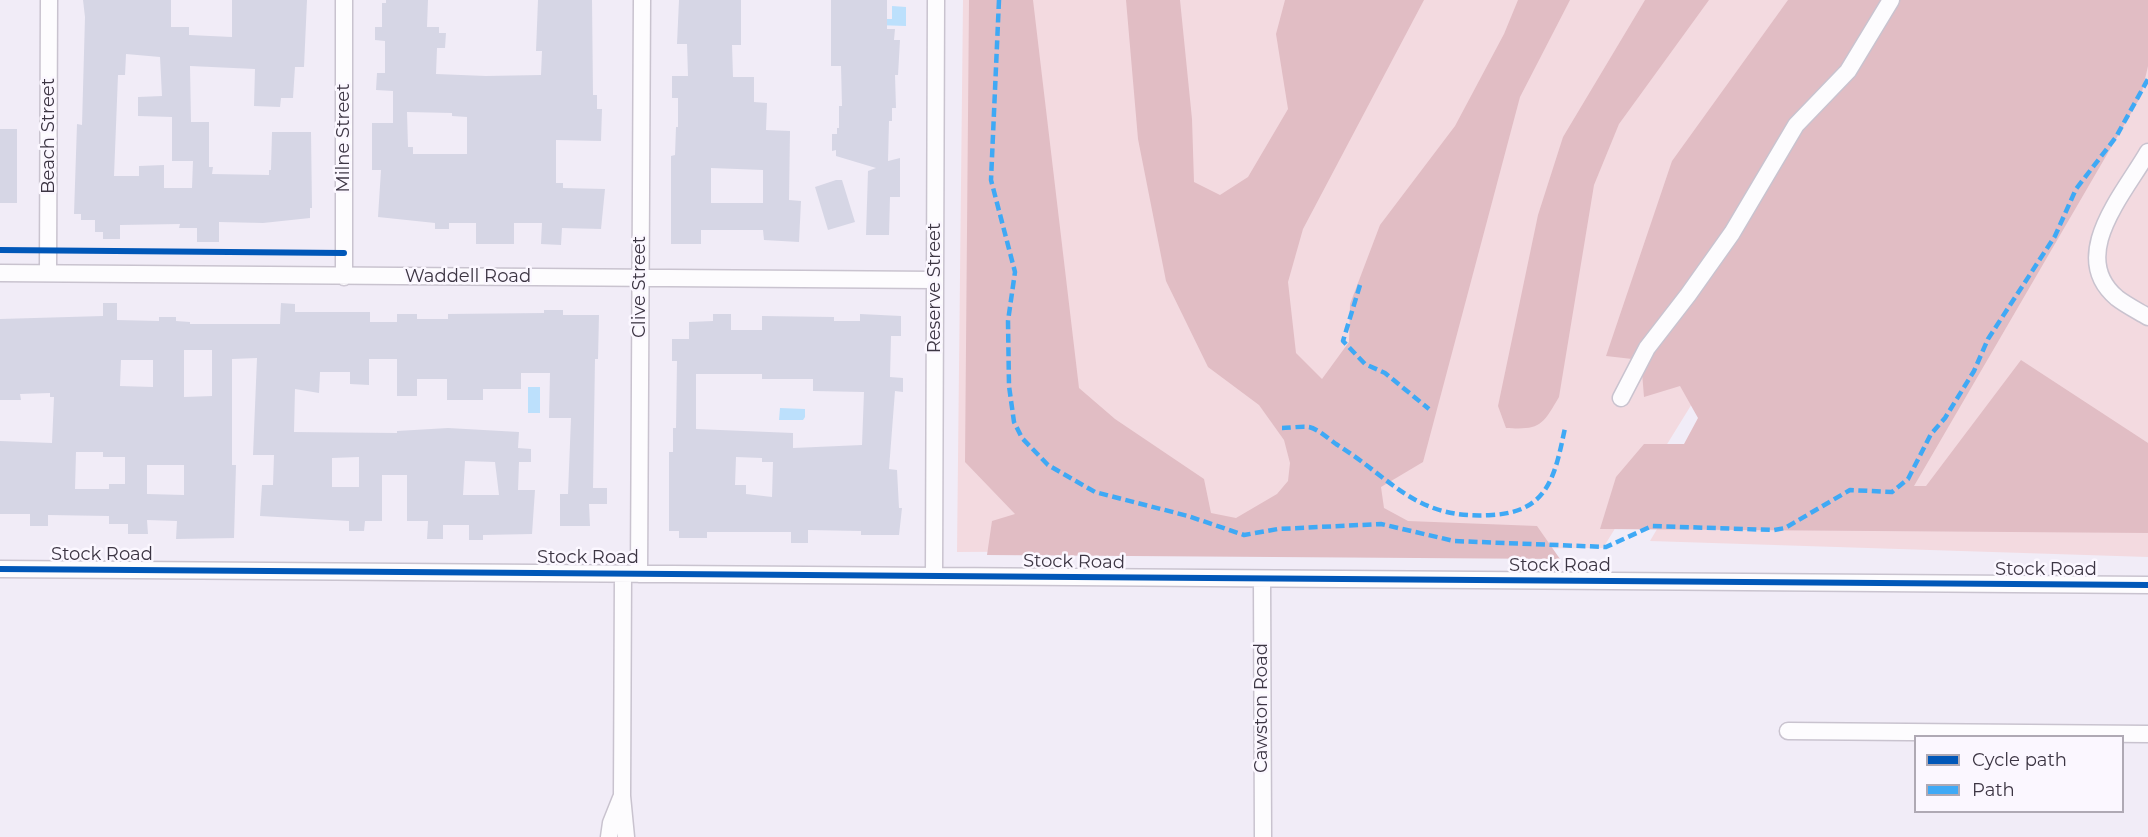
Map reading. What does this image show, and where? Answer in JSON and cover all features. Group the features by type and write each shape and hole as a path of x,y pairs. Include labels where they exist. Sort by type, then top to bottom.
{"street":[{"name":"Beach Street","path":"48,273 49,0"},
{"name":"Milne Street","path":"344,0 344,277"},
{"name":"Clive Street","path":"626,837 622,796 640,278 642,0"},
{"name":"Reserve Street","path":"934,576 936,0"},
{"path":"1621,398 1647,348 1732,233 1796,125 1848,71 1891,0"},
{"path":"2148,152 2100,234 2095,251 2100,278 2108,289 2117,298 2148,317"},
{"name":"Waddell Road","path":"0,273 935,280"},
{"name":"Stock Road","path":"0,569 2148,585"},
{"name":"Cawston Road","path":"1262,579 1263,837"},
{"path":"1788,731 2148,734"},
{"name":"Clive Street","path":"609,837 611,823 622,796"}],"shaded area":[{"path":"963,0 1941,0 1603,548 957,552"},
{"path":"969,0 1033,0 1079,388 1115,419 1204,479 1211,513 1236,518 1277,494 1288,481 1290,463 1284,440 1259,405 1208,367 1166,281 1138,139 1126,0 1180,0 1192,119 1194,182 1220,195 1248,177 1288,109 1276,34 1285,0 1424,0 1303,229 1288,282 1296,353 1322,379 1349,342 1350,304 1380,225 1455,126 1504,34 1518,0 1570,0 1520,97 1423,462 1381,487 1384,508 1408,521 1537,526 1560,559 987,555 992,521 1015,514 965,462"},
{"path":"1645,0 1709,0 1619,124 1594,185 1559,397 1539,424 1526,428 1506,428 1498,406 1538,215 1563,137"},
{"path":"1788,0 2148,0 2148,66 2141,96 1914,486 1926,486 2021,360 2148,443 2148,533 1600,529 1616,477 1644,444 1684,444 1698,418 1680,386 1644,397 1641,360 1606,356 1672,161"},
{"path":"1968,0 2148,0 2148,557 1650,541"}],"water":[{"path":"892,6 906,7 906,26 876,25 876,19 892,19"},
{"path":"528,387 540,387 540,413 528,413"},
{"path":"780,408 805,409 805,417 803,420 779,420"}],"building":[{"path":"83,0 171,0 171,27 189,27 189,35 232,37 232,0 307,0 304,67 295,67 293,98 281,98 280,107 254,106 255,69 190,66 191,122 209,122 209,167 213,167 212,174 269,175 272,132 311,132 312,208 310,208 310,218 263,223 219,222 219,242 197,242 197,228 179,228 180,224 120,225 120,239 103,239 103,232 95,232 95,220 81,220 81,214 74,214 77,124 82,125 85,17","holes":["126,54 160,57 162,96 138,97 138,116 172,117 172,161 193,161 192,188 164,188 164,165 139,166 139,176 114,176 118,75 125,75"]},
{"path":"386,0 428,0 427,27 439,27 439,33 446,33 445,48 437,48 436,74 486,76 541,75 542,51 536,51 538,0 592,0 593,95 597,95 597,109 602,109 601,141 556,140 556,183 563,183 563,188 605,189 601,229 562,228 561,245 541,244 542,223 514,223 514,244 476,244 476,223 449,223 449,229 435,229 435,223 378,217 381,170 372,170 372,123 393,123 393,91 376,90 377,73 385,73 385,41 375,40 375,27 382,27 382,3 386,3","holes":["407,112 452,113 452,116 467,117 467,154 413,154 413,147 408,147"]},
{"path":"679,0 741,0 741,45 732,45 733,77 754,77 754,102 767,103 766,130 790,131 789,200 801,201 799,242 764,240 763,230 701,230 701,244 671,244 671,156 675,155 676,127 678,127 678,98 672,98 672,76 688,76 687,44 677,44","holes":["711,168 763,170 763,203 711,203"]},
{"path":"831,0 887,0 887,29 895,29 894,40 900,40 898,75 895,75 896,108 892,108 892,121 889,121 888,161 900,158 900,197 890,197 889,235 866,235 868,171 876,168 836,156 836,150 832,151 832,134 837,134 839,106 842,106 841,66 831,66"},
{"path":"0,129 17,129 17,203 0,203"},
{"path":"842,180 855,222 828,230 815,187"},
{"path":"103,303 117,303 117,320 159,321 159,317 176,317 176,321 190,322 190,324 280,324 281,303 295,304 295,312 370,312 370,322 397,322 397,314 417,314 417,319 448,319 448,314 544,313 544,310 563,310 563,315 599,315 598,359 595,359 593,488 607,488 607,504 589,504 590,526 560,526 560,494 568,494 571,418 549,418 550,373 521,373 521,389 483,389 483,400 447,400 447,379 417,379 417,396 397,396 397,359 369,359 369,385 350,384 350,372 320,372 319,393 295,389 294,432 397,433 397,431 448,428 519,432 518,448 531,449 531,462 519,462 518,490 535,490 532,534 483,535 483,540 469,540 469,525 443,525 443,539 427,539 428,521 407,521 407,475 382,475 382,521 365,521 364,531 349,531 349,521 260,516 262,485 273,485 274,455 253,455 257,358 232,359 232,465 236,465 234,538 176,539 177,521 147,520 148,534 128,534 128,524 109,524 109,516 48,515 48,526 30,526 30,514 0,514 0,441 52,443 54,397 50,397 50,393 20,394 21,400 0,400 0,319 103,316","holes":["184,350 212,350 212,396 184,397","121,360 153,360 153,387 120,386","76,452 103,452 103,457 125,457 125,484 109,484 109,489 75,489","359,457 359,487 332,487 332,458","465,461 495,462 499,495 463,495","147,465 184,465 184,495 147,494"]},
{"path":"713,314 731,314 731,330 762,330 762,316 834,317 834,321 860,321 860,314 901,316 901,336 891,336 890,377 903,378 903,392 895,391 889,469 897,470 899,508 902,508 899,535 861,535 861,531 808,530 808,543 791,543 791,532 707,532 707,538 679,538 679,531 669,531 669,452 673,452 673,428 676,428 677,361 672,361 672,339 689,339 689,322 713,321","holes":["696,374 762,374 762,379 813,379 813,391 864,392 862,445 793,448 793,433 696,429","736,457 762,458 762,462 773,462 772,497 746,494 746,485 735,485"]}],"marked path":[{"path":"999,0 991,180 1015,272 1008,321 1009,386 1014,422 1022,438 1048,465 1095,492 1188,516 1244,535 1278,529 1381,524 1454,541 1606,547 1652,526 1774,530 1785,528 1850,490 1892,492 1908,479 1931,434 1945,418 1974,371 1988,339 2055,236 2076,189 2116,137 2148,79"},
{"path":"1360,285 1343,341 1365,364 1385,373 1429,409"},
{"path":"1282,428 1309,427 1316,430 1407,495 1443,511 1466,515 1511,512 1526,507 1538,499 1553,475 1565,428"}],"cycle path":[{"path":"0,250 344,253"},
{"path":"0,569 2148,585"}]}
